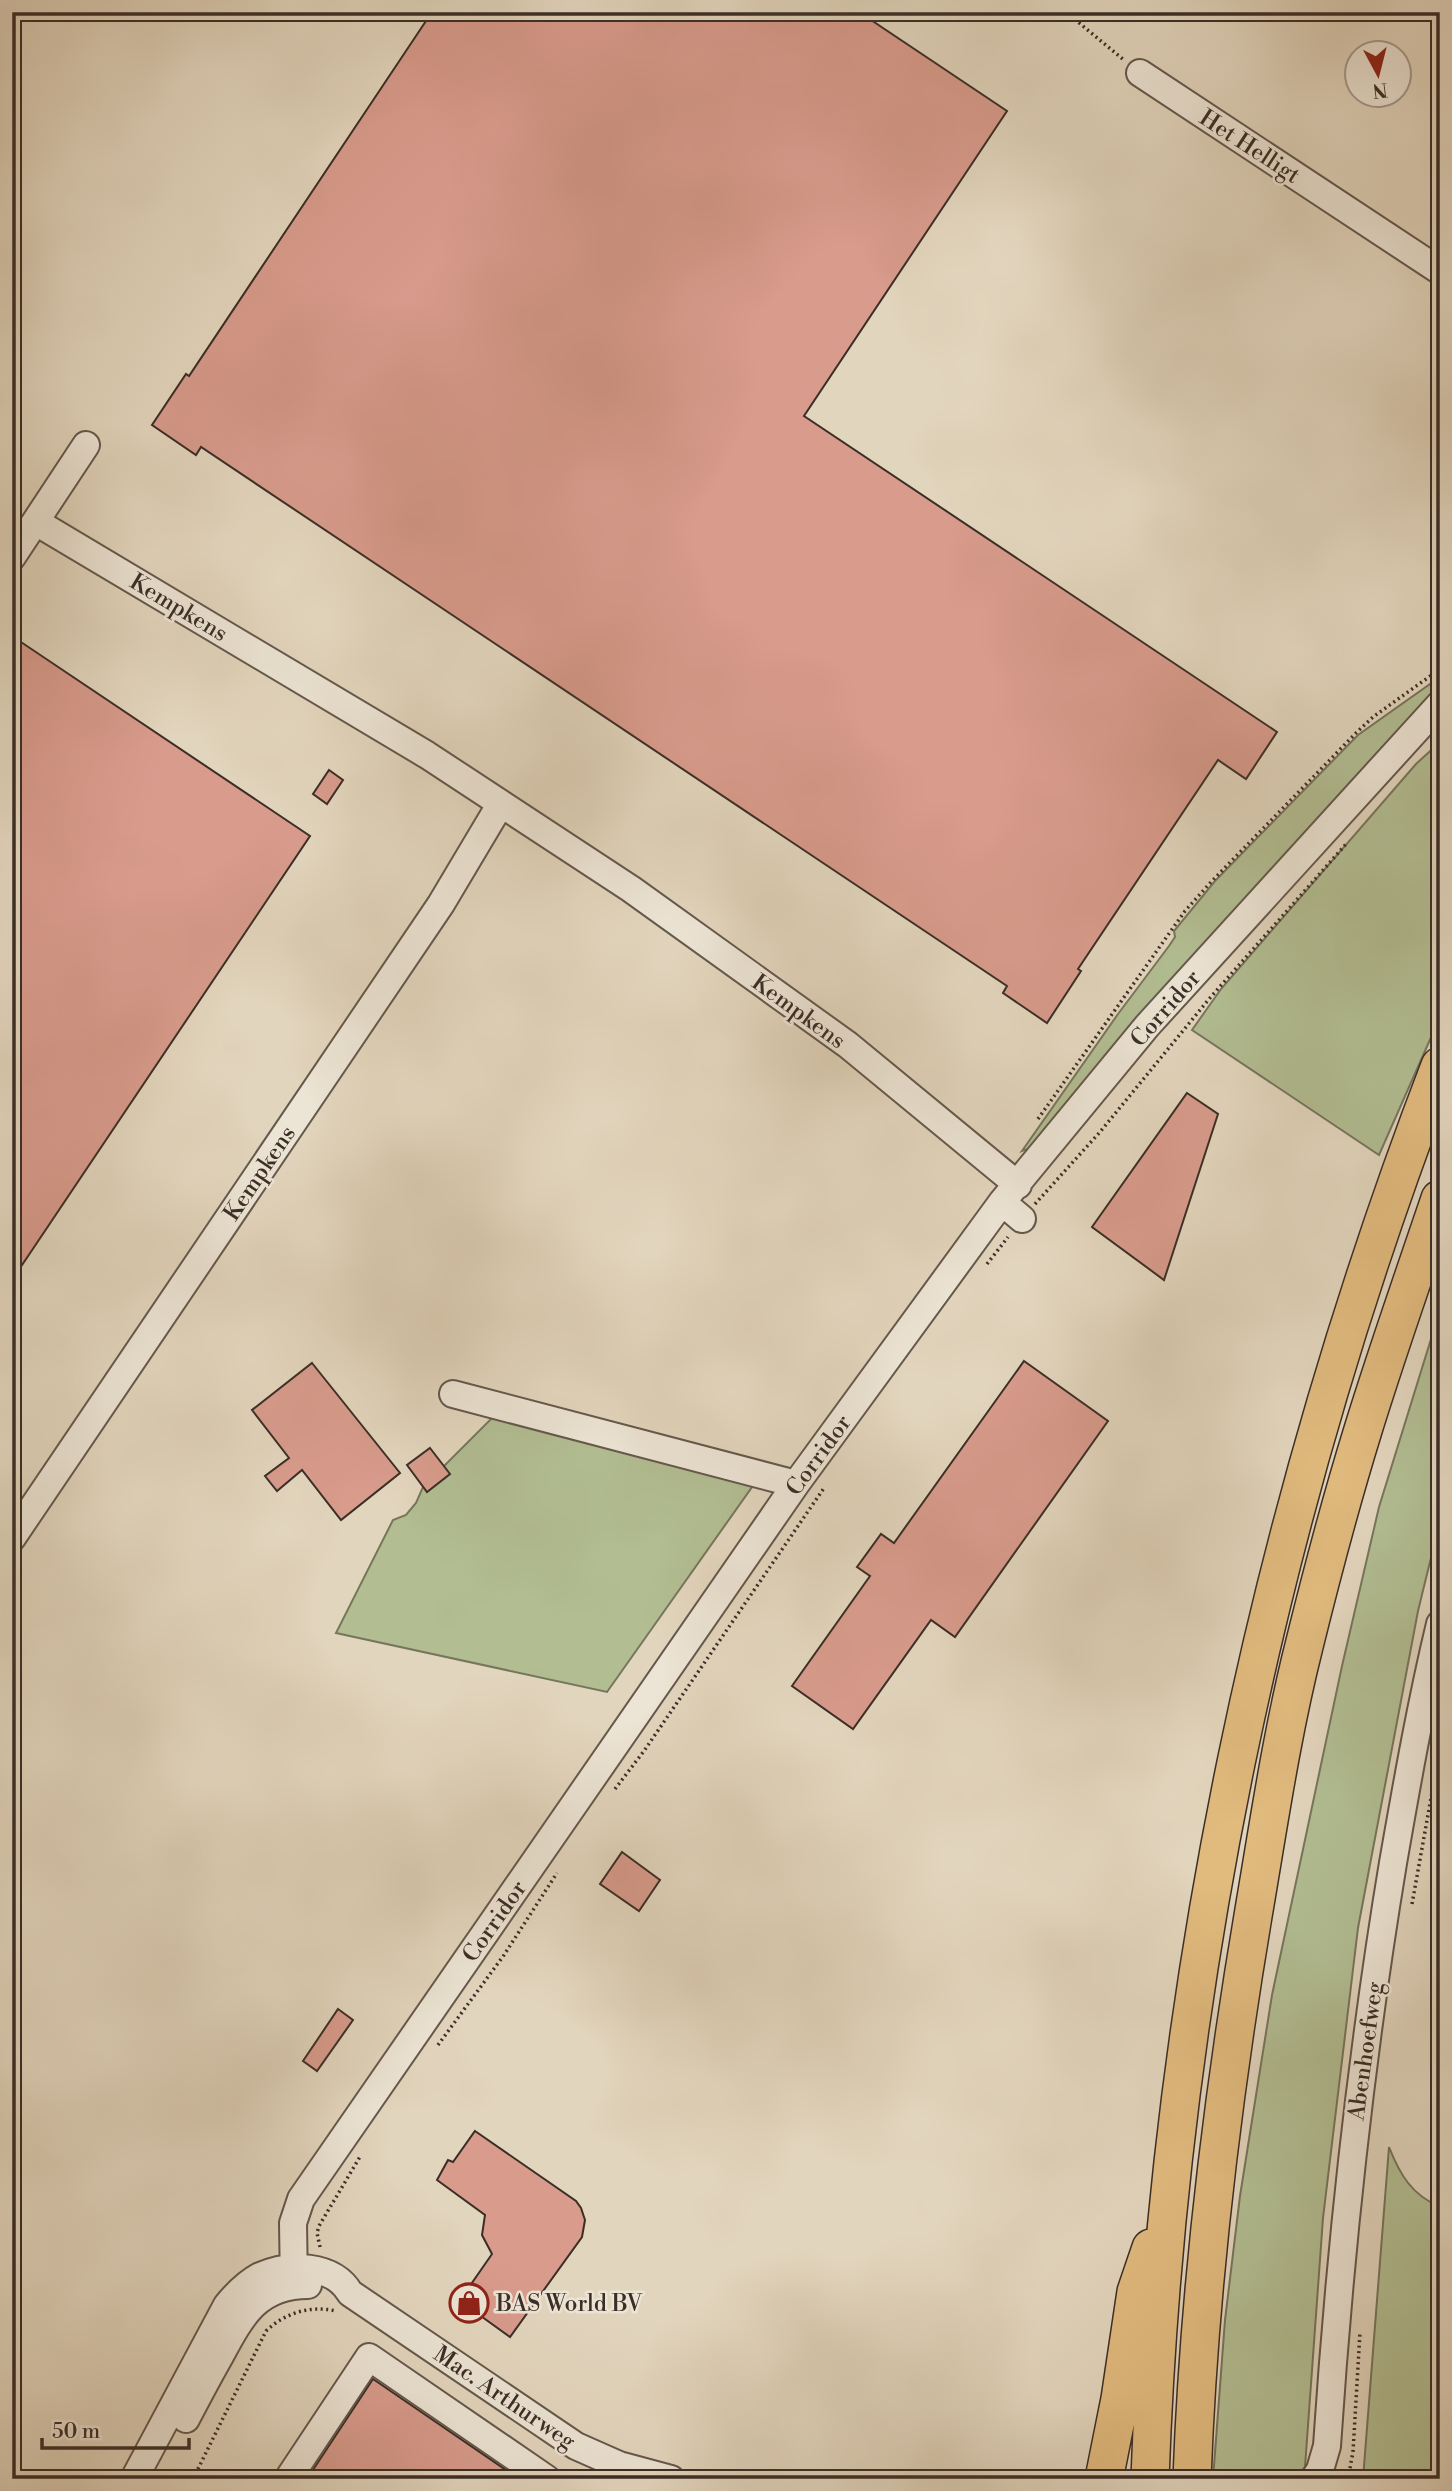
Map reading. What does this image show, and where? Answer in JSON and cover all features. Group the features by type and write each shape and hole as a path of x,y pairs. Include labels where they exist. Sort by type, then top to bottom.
{"highway":[{"path":"1151,2471 1154,2394 1170,2191 1199,1972 1227,1810 1276,1586 1321,1416 1440,1066"},
{"path":"1192,2471 1210,2208 1234,2029 1277,1776 1303,1650 1335,1526 1363,1430 1440,1199"},
{"path":"1106,2470 1136,2292 1170,2191"}],"street":[{"name":"Het Helligt","path":"1140,73 1440,271"},
{"path":"12,557 86,445"},
{"name":"Kempkens","path":"36,522 427,755 631,889 848,1045 1014,1202"},
{"name":"Corridor","path":"294,2277 293,2223 301,2199 796,1485 1147,1026 1440,704"},
{"name":"Kempkens","path":"12,1538 440,904 500,804"},
{"path":"453,1394 796,1485"},
{"name":"Abenhoefweg","path":"1314,2479 1320,2470 1327,2446 1346,2208 1368,2022 1407,1784 1440,1624"},
{"path":"134,2479 228,2305 247,2284 260,2277 294,2277"},
{"path":"153,2479 240,2319 261,2298 283,2288 294,2277"},
{"name":"Mac. Arthurweg","path":"294,2277 311,2286 350,2293 576,2446 644,2476 671,2479"},
{"path":"288,2479 369,2357 547,2479"}],"path":[{"path":"1066,12 1140,73"},
{"name":"Corridor","path":"1032,1128 1185,911 1356,733 1373,717 1440,669"},
{"name":"Corridor","path":"981,1273 1014,1202 1100,1132 1209,999 1353,837"},
{"name":"Corridor","path":"611,1795 644,1751 831,1477"},
{"path":"1411,1909 1440,1748"},
{"name":"Corridor","path":"432,2053 504,1955 564,1862"},
{"path":"321,2254 317,2232 319,2226 368,2145"},
{"path":"193,2479 265,2331 287,2316 315,2308"},
{"path":"1348,2479 1353,2452 1361,2324"}],"green space":[{"path":"1440,677 1440,684 1200,951 1036,1146 1022,1151 1169,946 1175,937 1174,931 1215,881 1358,735"},
{"path":"1440,742 1440,1017 1379,1155 1192,1030 1221,989 1416,764"},
{"path":"1440,1310 1440,1521 1418,1611 1358,1928 1323,2218 1305,2467 1296,2477 1283,2479 1213,2479 1225,2320 1240,2196 1272,1995 1379,1507"},
{"path":"496,1414 757,1480 607,1692 336,1633 393,1520 406,1515 416,1503 423,1487"},
{"path":"1389,2147 1408,2183 1440,2207 1440,2479 1363,2479"}],"building":[{"path":"432,12 859,12 1007,111 804,416 1277,732 1246,779 1218,760 1078,969 1081,971 1047,1023 1003,993 1007,986 201,447 196,455 152,425 186,374 189,376"},
{"path":"12,636 310,836 12,1280"},
{"path":"329,770 343,780 327,804 313,794"},
{"path":"1187,1093 1218,1114 1164,1280 1092,1227"},
{"path":"1024,1361 1108,1421 955,1637 931,1620 853,1729 792,1686 870,1576 857,1567 881,1534 894,1543"},
{"path":"312,1363 400,1473 341,1520 302,1470 277,1491 265,1476 289,1458 252,1410"},
{"path":"430,1448 450,1474 427,1492 407,1465"},
{"path":"622,1852 660,1880 639,1911 600,1884"},
{"path":"338,2009 353,2020 317,2071 303,2061"},
{"path":"475,2131 576,2201 585,2220 582,2237 510,2337 478,2314 474,2318 458,2303 492,2254 482,2235 485,2215 437,2180 448,2160 453,2162"},
{"path":"373,2379 519,2479 307,2479"}],"place":[{"name":"BAS World BV","path":"469,2303"}]}
